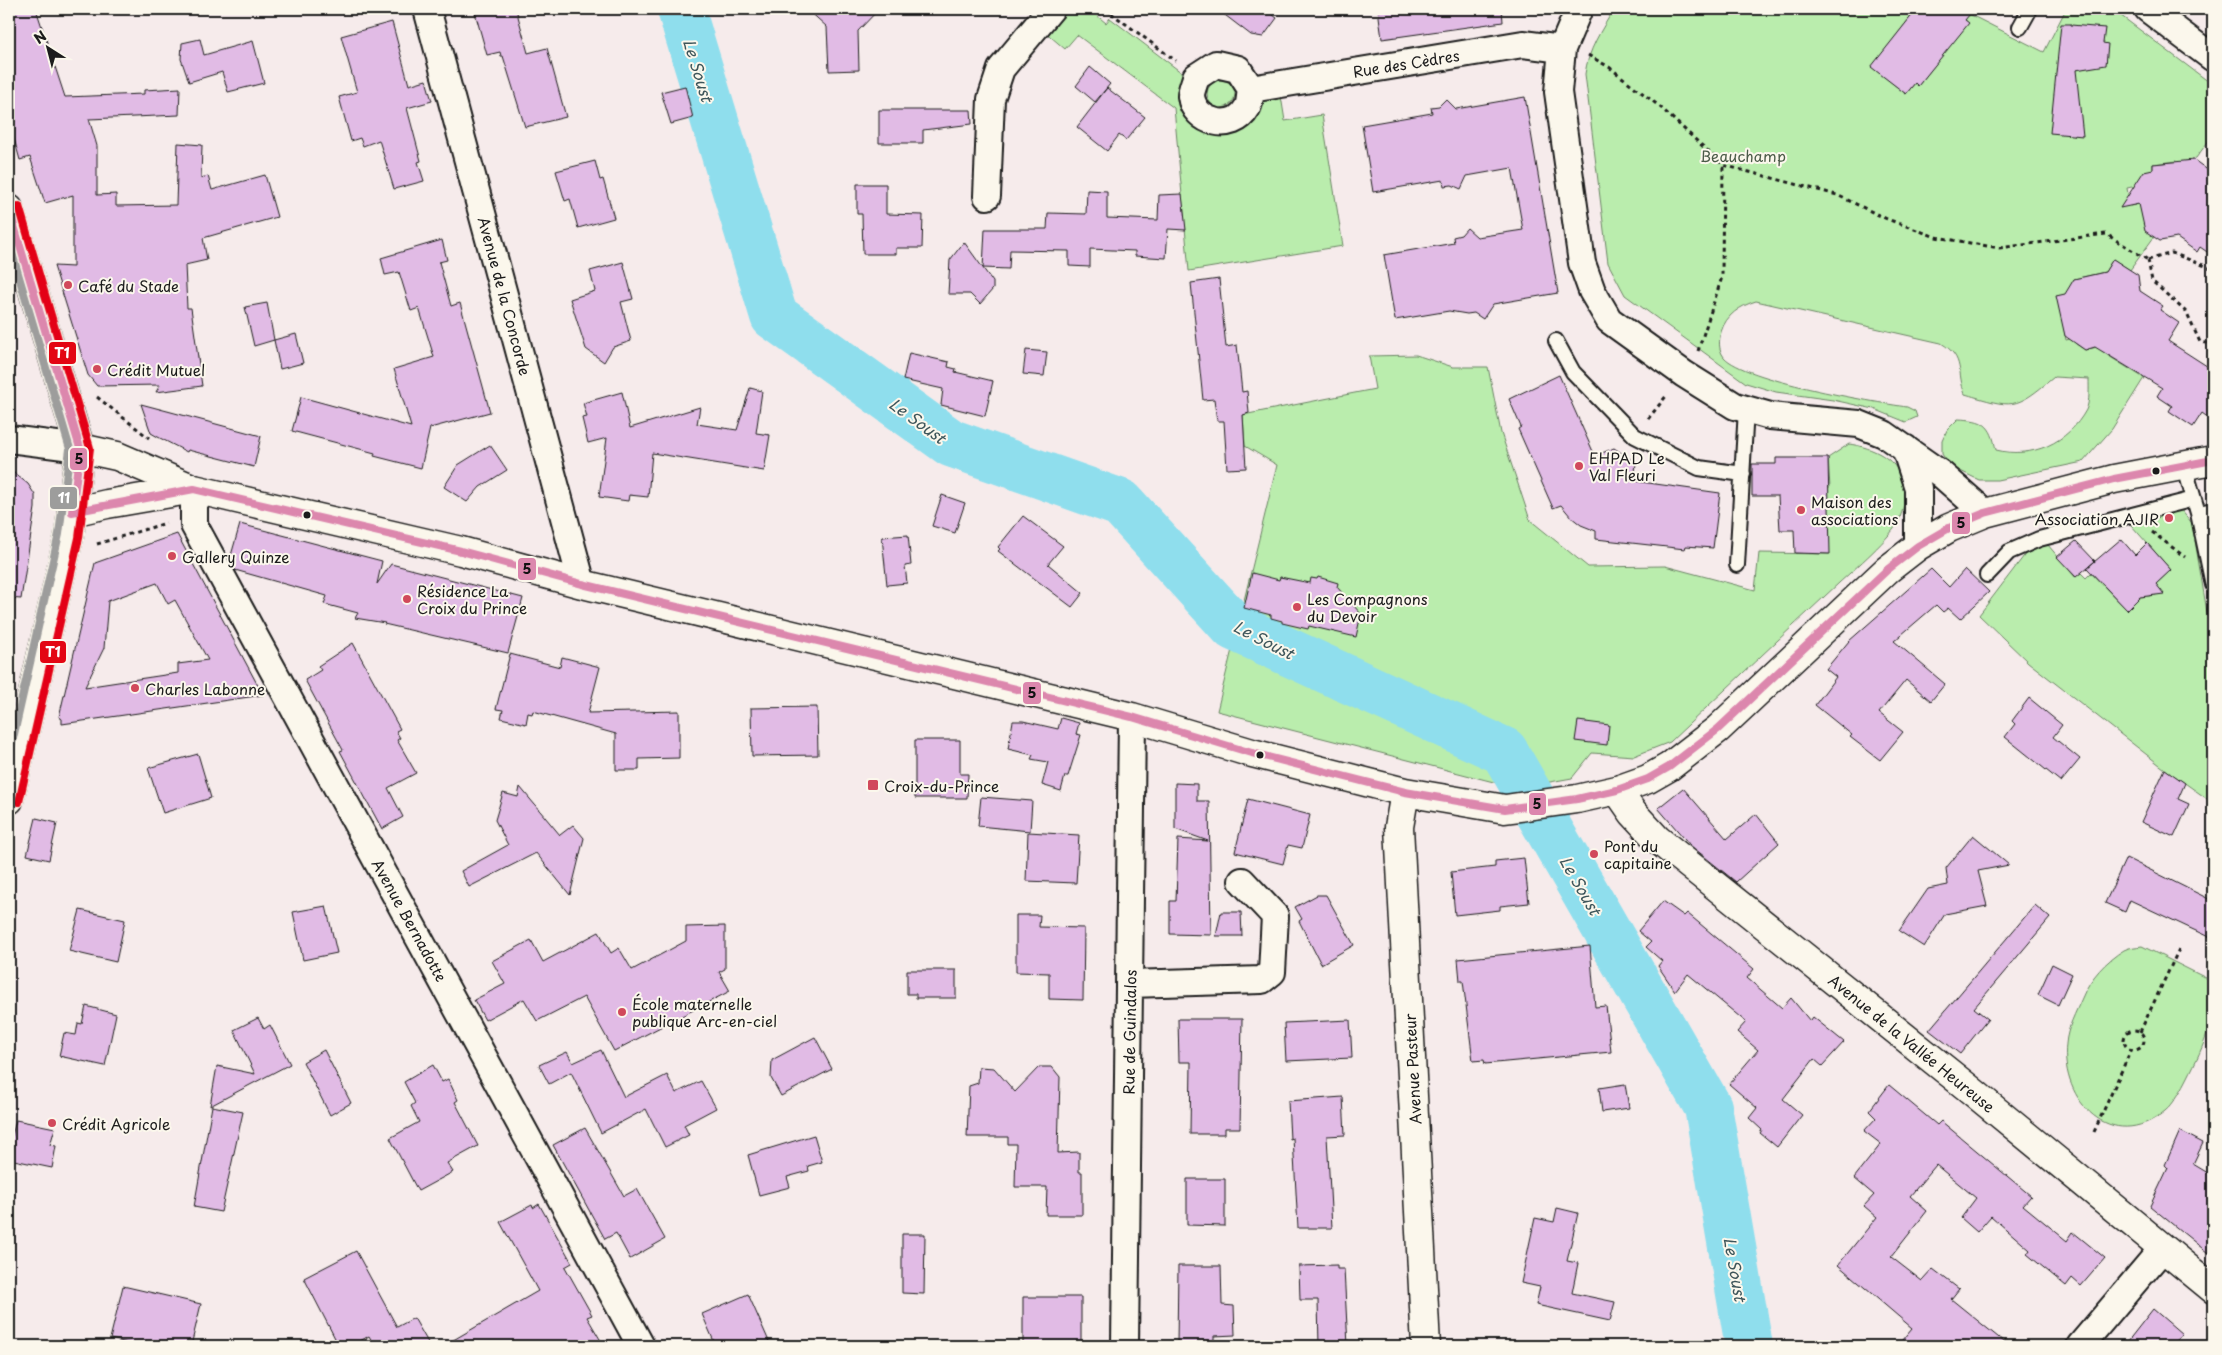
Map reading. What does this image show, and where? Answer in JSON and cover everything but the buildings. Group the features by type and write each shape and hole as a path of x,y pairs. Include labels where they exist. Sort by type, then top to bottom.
{"street":[{"name":"Avenue de la Concorde","path":"427,9 582,584"},
{"path":"987,196 991,99 1000,69 1052,9"},
{"path":"1579,9 1562,50 1558,92 1582,263 1592,291 1608,320 1684,374 1735,406 1770,416 1859,424 1884,434 1941,474 1985,513"},
{"path":"2148,9 2213,58"},
{"name":"Rue des Cèdres","path":"1251,89 1523,44 1562,50"},
{"path":"1216,64 1238,69 1251,89 1247,108 1233,121 1214,123 1198,113 1191,95 1196,77 1216,64"},
{"path":"9,209 80,448 69,536 9,800"},
{"path":"9,439 110,453 194,489 461,551 582,584 1132,717 1252,753 1405,792 1505,809 1577,799 1617,790 1648,780 1670,768 1711,734 1887,570 1918,546 1949,528 1985,513 2114,479 2213,460"},
{"path":"1905,448 1918,488 1918,546"},
{"path":"72,512 194,489"},
{"name":"Avenue Bernadotte","path":"194,489 194,525 641,1346"},
{"name":"Rue de Guindalos","path":"1125,1346 1132,717"},
{"name":"Avenue de la Vallée Heureuse","path":"1617,790 1633,813 1658,839 1951,1074 2213,1289"},
{"name":"Avenue Pasteur","path":"1405,792 1399,827 1426,1346"},
{"path":"1129,984 1262,980 1272,972 1275,916 1242,881"},
{"path":"2080,1346 2163,1248"}],"lane":[{"path":"2020,28 2030,9"},
{"path":"1556,341 1572,372 1635,436 1699,468 1742,474"},
{"path":"1737,564 1746,409"},
{"path":"2184,465 2196,506 2212,581"},
{"path":"1987,574 2009,552 2039,539 2131,515 2196,506 2213,510"}],"path":[{"path":"1111,13 1196,77"},
{"path":"1562,50 1591,56 1609,67 1659,106 1723,165 1837,195 1887,219 1936,236 1999,248 2106,234 2148,260 2152,281 2186,312 2200,342 2213,344"},
{"path":"1635,436 1695,358 1722,277 1723,165"},
{"path":"2148,260 2172,253 2213,269"},
{"path":"97,397 151,439"},
{"path":"2131,515 2212,581"},
{"path":"97,544 170,522"},
{"path":"2140,1032 2180,949"},
{"path":"2134,1030 2140,1032 2144,1037 2144,1044 2139,1049 2131,1050 2124,1043 2124,1036 2134,1030"},
{"path":"2094,1132 2131,1050"}],"green space":[{"path":"1063,9 1089,9 1106,23 1110,18 1186,76 1208,132 1220,135 1237,133 1248,124 1262,99 1281,96 1285,121 1322,115 1343,246 1189,271 1174,108 1077,35 1065,49 1044,31"},
{"name":"Beauchamp","path":"1614,9 1921,9 1919,12 1916,10 1872,67 1906,94 1915,83 1918,86 1968,23 1965,19 1969,14 2044,52 2066,9 2112,9 2213,85 2213,135 2196,158 2179,163 2177,161 2153,164 2153,169 2137,186 2127,188 2130,206 2139,204 2154,237 2130,270 2113,259 2105,272 2074,279 2067,294 2063,316 2066,340 2074,338 2076,344 2085,350 2112,343 2104,353 2144,378 2112,429 2083,462 1997,480 1979,480 1950,466 1942,454 1942,441 1947,430 1958,419 1980,422 1985,425 1992,434 1996,450 2023,452 2048,446 2059,440 2069,431 2086,410 2089,399 2089,379 2054,377 2021,401 2004,404 1965,394 1957,360 1954,354 1941,343 1756,301 1734,312 1723,326 1720,339 1721,351 1724,357 1736,366 1781,382 1810,389 1907,407 1915,411 1917,417 1906,422 1874,409 1833,400 1776,392 1746,383 1625,295 1608,263 1585,74 1592,48"},
{"path":"1221,80 1231,84 1235,94 1231,104 1221,108 1211,104 1207,94 1211,84"},
{"path":"1416,355 1453,367 1488,367 1501,433 1530,520 1588,567 1665,566 1755,590 1759,553 1829,554 1824,487 1830,487 1828,458 1849,444 1877,452 1888,459 1902,479 1905,491 1904,505 1896,527 1872,553 1670,742 1634,756 1592,753 1572,778 1517,788 1217,711 1277,465 1245,446 1243,415 1375,389 1369,356"},
{"path":"2180,509 2192,523 2208,618 2213,619 2213,803 2165,769 2028,662 1979,615 2030,548 2048,545 2075,577 2081,573 2086,578 2091,573 2127,610 2140,597 2156,595 2161,591 2156,584 2171,570 2131,525"},
{"path":"2142,946 2210,980 2213,992 2213,1005 2204,1042 2175,1100 2165,1111 2145,1123 2126,1127 2109,1124 2093,1115 2081,1102 2071,1085 2066,1065 2066,1044 2072,1020 2085,991 2094,977 2111,959 2124,950"}],"waterway":[{"name":"Le Soust","path":"681,9 774,316 951,443 1121,503 1234,627 1504,751 1708,1107 1749,1346"}],"transit line":[{"name":"T1","path":"19,206 90,448 79,538 19,802"},
{"name":"5","path":"9,209 80,448 72,512 194,489 461,551 582,584 1132,717 1252,753 1405,792 1505,809 1577,799 1617,790 1648,779 1669,767 1718,729 1887,570 1918,546 1949,528 1985,513 2114,479 2213,460"},
{"name":"11","path":"9,243 70,449 59,534 9,756"}],"place":[{"name":"Café du Stade","path":"68,285"},
{"name":"Crédit Mutuel","path":"97,369"},
{"name":"EHPAD Le Val Fleuri","path":"1579,466"},
{"name":"Maison des associations","path":"1801,510"},
{"name":"Association AJIR","path":"2169,518"},
{"name":"Gallery Quinze","path":"172,556"},
{"name":"Résidence La Croix du Prince","path":"407,599"},
{"name":"Les Compagnons du Devoir","path":"1297,607"},
{"name":"Charles Labonne","path":"135,688"},
{"name":"Croix-du-Prince","path":"873,785"},
{"name":"Pont du capitaine","path":"1594,854"},
{"name":"École maternelle publique Arc-en-ciel","path":"622,1012"},
{"name":"Crédit Agricole","path":"52,1123"}]}
